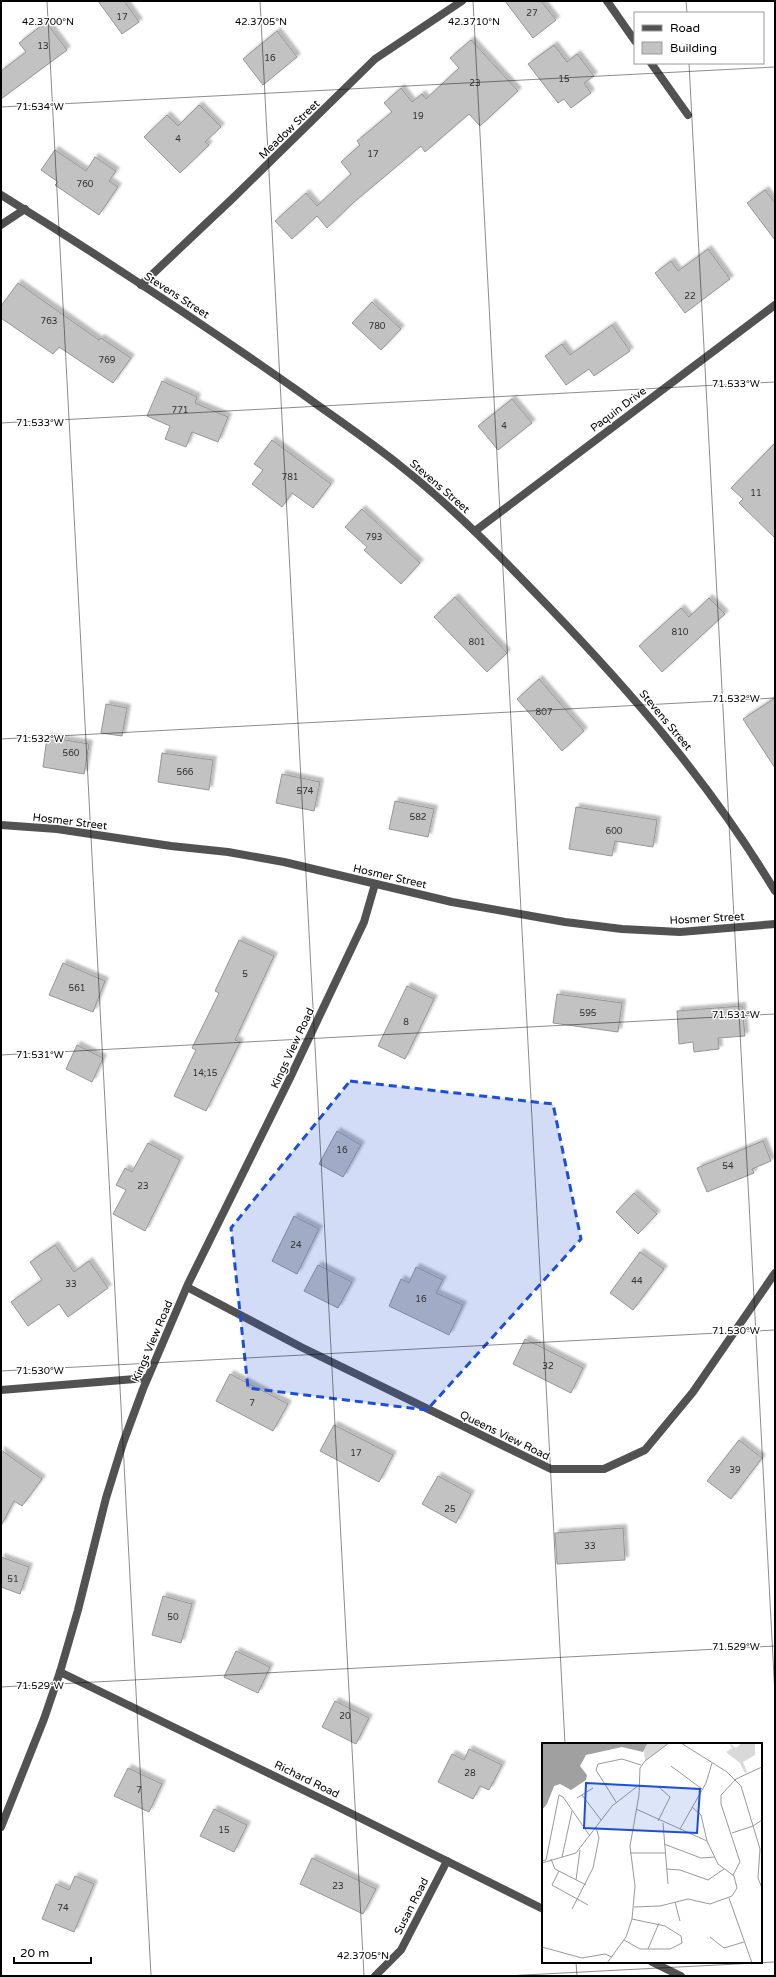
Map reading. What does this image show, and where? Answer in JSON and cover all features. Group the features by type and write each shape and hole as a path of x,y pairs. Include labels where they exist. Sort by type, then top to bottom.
{"street":[{"name":"Meadow Street","path":"141,285 233,198 375,59 462,1"},
{"path":"607,1 634,40"},
{"path":"652,64 688,115"},
{"name":"Stevens Street","path":"1,195 263,366 403,467 475,532 568,626 650,717 717,801 749,848 775,891"},
{"path":"1,225 25,210"},
{"name":"Paquin Drive","path":"475,532 775,305"},
{"name":"Hosmer Street","path":"1,825 57,829 171,846 228,852 284,862 509,913 622,929 680,932 775,924"},
{"name":"Kings View Road","path":"1,1827 44,1719 60,1672 80,1603 106,1498 123,1443 148,1378 187,1287 287,1085 361,929 376,884"},
{"name":"Queens View Road","path":"187,1287 301,1347 550,1469 604,1468 645,1450 694,1392 775,1273"},
{"path":"1,1390 148,1378"},
{"name":"Richard Road","path":"60,1672 542,1908"},
{"name":"Susan Road","path":"375,1976 401,1950 447,1861"},
{"path":"654,1963 681,1976"}],"highlighted area":[{"path":"350,1081 553,1104 581,1239 427,1410 248,1388 231,1228"}],"building":[{"path":"98,1 124,1 139,22 122,34"},
{"path":"505,1 541,1 556,20 533,38"},
{"path":"46,22 67,50 1,99 1,71 26,52 19,43"},
{"path":"277,31 297,57 263,85 243,59"},
{"path":"471,40 518,91 480,126 469,114 425,152 421,146 353,203 327,228 317,216 292,239 275,221 306,193 317,206 351,174 341,162 360,145 357,141 392,112 384,103 401,88 412,102 422,94 426,99 459,68 450,58"},
{"path":"554,45 567,62 577,54 594,76 584,83 591,93 571,108 564,99 558,103 528,64"},
{"path":"199,105 221,127 205,142 209,145 180,173 144,137 167,115 178,126"},
{"path":"55,150 86,171 95,157 116,171 109,181 118,187 99,215 55,185 58,182 41,170"},
{"path":"765,190 775,203 775,240 747,203"},
{"path":"708,249 730,279 685,313 655,273 671,261 678,271"},
{"path":"18,283 99,340 101,338 131,358 113,383 59,347 53,354 1,318 1,306"},
{"path":"372,302 401,329 381,350 352,323"},
{"path":"612,325 630,351 594,376 589,369 566,385 545,356 562,344 570,355"},
{"path":"162,381 197,397 195,403 228,417 218,442 192,432 186,447 165,439 170,426 147,416"},
{"path":"512,399 532,423 498,450 478,426"},
{"path":"272,440 331,484 313,508 292,493 282,507 252,484 263,470 254,464"},
{"path":"775,443 775,538 739,503 743,499 731,488"},
{"path":"362,509 420,563 401,584 364,550 367,547 345,527"},
{"path":"455,597 507,653 487,672 434,617"},
{"path":"709,598 725,614 662,672 639,646 681,608 689,617"},
{"path":"539,679 584,731 562,751 517,699"},
{"path":"775,698 775,768 743,719"},
{"path":"106,704 127,708 122,736 101,733"},
{"path":"47,737 89,744 84,774 43,767"},
{"path":"162,753 213,760 209,790 158,782"},
{"path":"282,774 320,782 314,811 276,803"},
{"path":"395,801 434,809 428,837 389,829"},
{"path":"576,807 657,820 653,847 615,841 612,856 569,849"},
{"path":"239,940 274,956 235,1040 240,1042 206,1111 174,1096 196,1050 192,1048 219,993 215,991"},
{"path":"63,963 105,981 93,1012 49,995"},
{"path":"407,986 434,999 405,1059 378,1046"},
{"path":"557,994 622,1003 618,1032 553,1023"},
{"path":"742,1006 745,1036 718,1038 719,1049 694,1052 693,1042 679,1044 677,1011"},
{"path":"77,1045 103,1058 92,1082 66,1069"},
{"path":"337,1131 361,1145 343,1177 319,1164"},
{"path":"763,1141 771,1161 752,1169 754,1173 707,1192 697,1168"},
{"path":"148,1143 180,1160 145,1231 113,1214 126,1190 116,1185 125,1168 132,1172"},
{"path":"634,1193 657,1214 638,1234 616,1212"},
{"path":"294,1216 319,1229 297,1274 272,1261"},
{"path":"55,1245 74,1272 89,1261 108,1288 68,1317 59,1304 28,1326 11,1302 42,1280 30,1262"},
{"path":"640,1252 664,1269 633,1310 610,1293"},
{"path":"318,1265 352,1282 338,1308 304,1291"},
{"path":"416,1267 443,1280 436,1293 463,1305 449,1335 389,1306 401,1279 409,1283"},
{"path":"525,1339 583,1368 571,1393 513,1364"},
{"path":"230,1374 288,1404 273,1431 216,1401"},
{"path":"334,1425 393,1455 379,1482 320,1451"},
{"path":"739,1440 762,1458 731,1499 707,1481"},
{"path":"1,1450 42,1479 22,1506 14,1501 1,1526"},
{"path":"438,1476 471,1494 456,1523 422,1504"},
{"path":"623,1528 625,1560 557,1564 555,1533"},
{"path":"1,1557 29,1567 20,1594 1,1587"},
{"path":"163,1596 192,1604 181,1643 152,1635"},
{"path":"236,1651 270,1667 258,1693 224,1677"},
{"path":"335,1701 369,1718 356,1744 322,1727"},
{"path":"469,1749 502,1765 489,1790 480,1786 473,1799 438,1782 452,1754 464,1760"},
{"path":"128,1768 162,1784 149,1812 114,1796"},
{"path":"214,1809 247,1825 234,1852 200,1836"},
{"path":"312,1858 376,1889 363,1914 300,1884"},
{"path":"75,1876 94,1884 74,1932 42,1919 56,1884 69,1890"}]}
